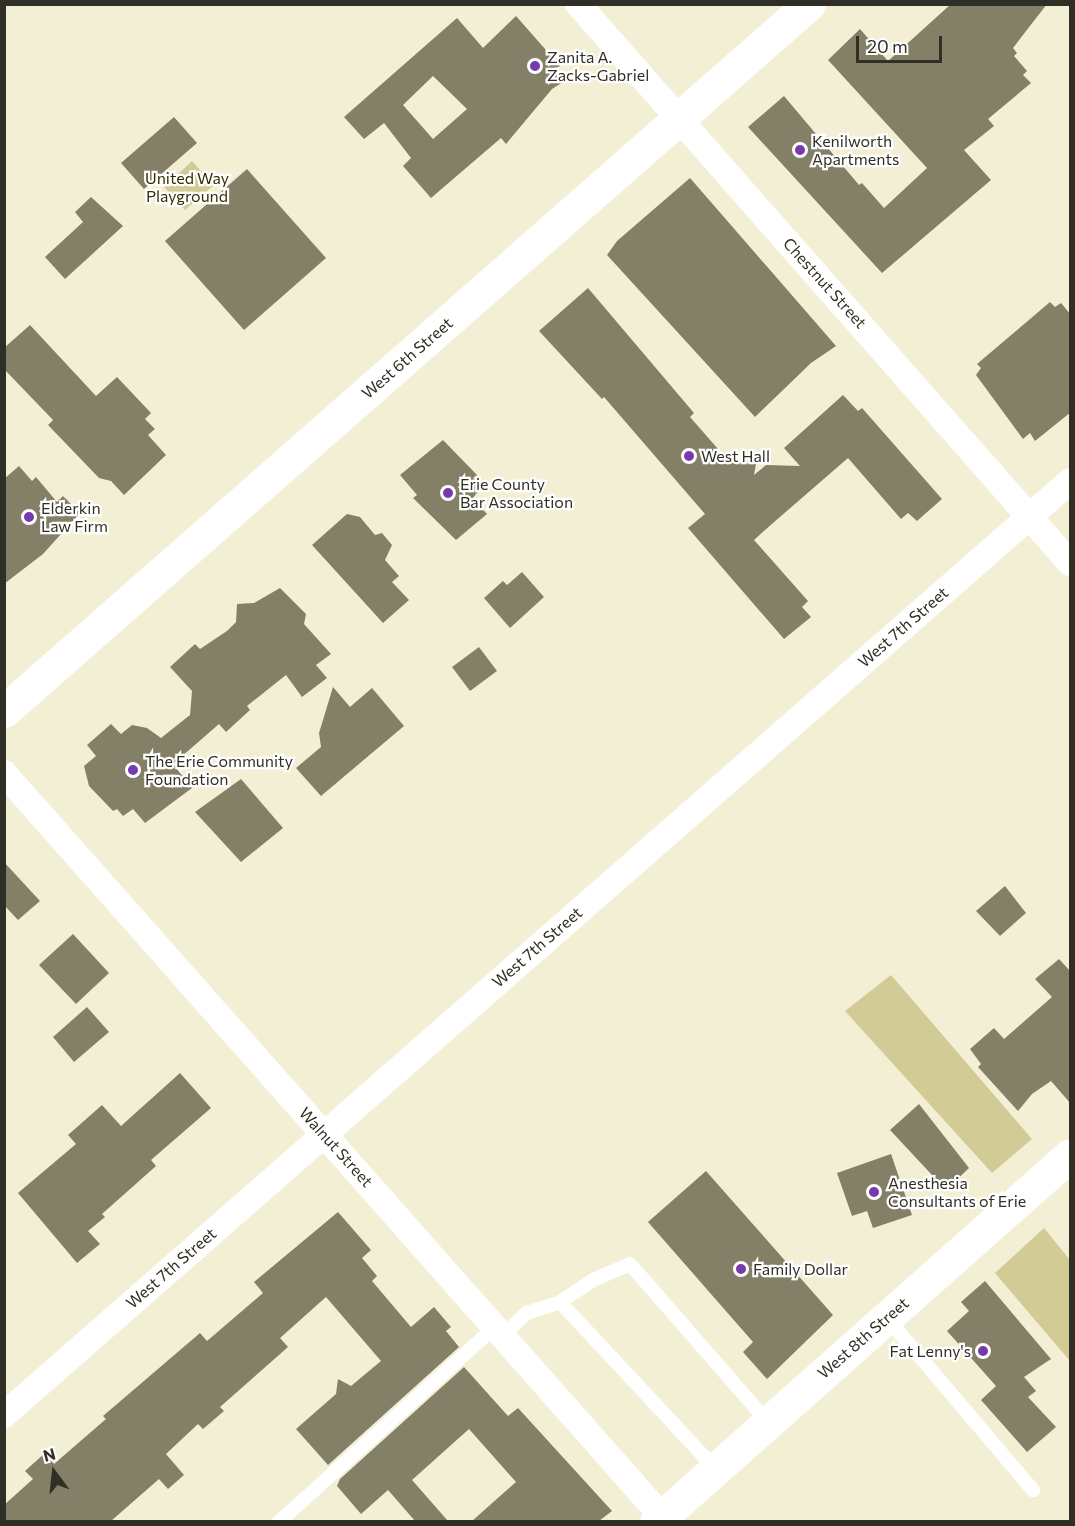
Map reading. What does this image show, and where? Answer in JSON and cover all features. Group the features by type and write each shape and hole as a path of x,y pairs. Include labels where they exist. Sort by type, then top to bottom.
{"main road":[{"name":"West 6th Street","path":"4,711 809,4"},
{"name":"West 8th Street","path":"662,1520 768,1422 1071,1155"}],"street":[{"name":"Chestnut Street","path":"578,4 1071,563"},
{"name":"West 7th Street","path":"4,1415 1071,481"},
{"name":"Walnut Street","path":"4,773 499,1331 662,1520"}],"lane":[{"path":"279,1521 499,1331 527,1313 560,1302 595,1279 630,1264 768,1422"},
{"path":"560,1302 716,1469"},
{"path":"887,1318 1033,1490"}],"green space":[{"name":"United Way Playground","path":"192,161 214,185 185,210 164,187"},
{"path":"891,975 1032,1139 992,1173 845,1011"},
{"path":"1044,1228 1070,1260 1070,1361 995,1273"}],"building":[{"name":"Kenilworth Apartments","path":"951,4 1047,4 1013,48 1017,53 1014,56 1027,71 1023,75 1031,83 988,119 994,126 964,150 991,180 882,273 748,127 784,96 859,185 862,183 884,208 927,168 828,60 860,29 888,61"},
{"path":"516,16 560,66 556,68 566,80 552,89 506,144 501,138 431,198 403,166 411,158 384,123 364,139 344,117 457,18 483,48","holes":["433,76 467,109 433,139 403,105"]},
{"path":"174,117 197,143 144,189 121,163"},
{"path":"247,169 326,258 244,330 165,241"},
{"path":"690,178 836,346 811,363 755,417 607,255 617,241"},
{"path":"91,197 123,226 65,279 45,257 83,222 75,212"},
{"name":"West Hall","path":"588,288 694,413 690,417 718,449 705,460 756,464 754,475 766,465 800,466 784,448 843,395 858,411 862,408 942,499 917,521 908,513 901,519 848,458 773,523 754,540 808,601 802,607 811,617 784,639 688,528 705,514 604,397 602,399 539,331"},
{"path":"1050,302 1055,307 1061,303 1071,315 1071,412 1035,441 1030,433 1023,439 976,375 981,368 977,364"},
{"path":"30,325 96,396 117,377 151,413 145,419 155,429 148,435 166,455 124,495 111,481 99,478 48,425 53,420 4,369 4,348"},
{"path":"443,440 477,475 473,478 481,487 473,498 487,514 456,540 413,498 417,495 400,475"},
{"path":"19,466 32,481 36,477 57,502 63,496 80,513 43,554 4,584 4,479"},
{"path":"347,514 360,517 375,535 382,533 392,545 385,560 399,576 392,582 409,600 383,623 312,545"},
{"path":"522,572 544,597 510,628 484,598 503,581 507,585"},
{"path":"280,588 306,614 304,624 331,654 316,665 327,678 302,697 286,675 247,706 250,710 226,732 219,724 173,764 192,788 145,823 133,809 123,816 117,809 113,811 89,786 84,766 96,756 87,745 111,724 121,734 132,725 147,728 161,738 190,715 192,691 170,667 195,644 200,649 227,631 236,622 237,604 254,603"},
{"path":"479,647 497,671 470,691 452,667"},
{"path":"333,687 350,707 372,688 404,726 321,796 296,768 321,747 319,733"},
{"path":"241,779 283,828 241,862 195,812"},
{"path":"4,862 40,901 18,920 4,905"},
{"path":"1005,886 1026,913 1000,936 976,911"},
{"path":"73,934 109,973 76,1004 39,965"},
{"path":"1059,959 1071,972 1071,1104 1051,1081 1032,1094 1018,1111 978,1067 981,1064 970,1049 994,1028 1004,1039 1052,997 1035,979"},
{"path":"87,1007 109,1032 74,1062 53,1037"},
{"path":"180,1073 211,1108 151,1160 156,1166 102,1214 105,1217 88,1231 100,1244 77,1263 18,1193 76,1144 68,1135 102,1105 121,1126"},
{"path":"919,1104 969,1168 946,1190 890,1130"},
{"path":"891,1154 912,1215 873,1228 867,1211 852,1216 837,1173"},
{"name":"Family Dollar","path":"706,1171 833,1315 767,1379 743,1352 753,1342 648,1222"},
{"path":"338,1212 371,1250 362,1258 377,1276 372,1281 411,1327 434,1307 451,1327 446,1331 459,1347 328,1465 296,1429 336,1394 338,1379 351,1386 381,1361 326,1297 280,1338 288,1347 220,1407 224,1411 203,1429 198,1424 166,1454 184,1475 168,1489 159,1479 111,1521 4,1521 4,1505 33,1479 25,1471 45,1453 54,1464 106,1419 103,1416 200,1333 207,1341 263,1293 254,1282"},
{"path":"985,1281 1051,1359 1024,1377 1036,1391 1028,1397 1056,1427 1027,1452 981,1400 996,1386 947,1331 969,1311 961,1302"},
{"path":"464,1367 508,1416 518,1408 612,1511 599,1521 472,1521 516,1482 469,1429 412,1480 448,1521 415,1521 388,1490 361,1514 337,1486 340,1479"}],"place":[{"name":"Zanita A. Zacks-Gabriel","path":"535,66"},
{"name":"Kenilworth Apartments","path":"800,150"},
{"name":"West Hall","path":"689,456"},
{"name":"Erie County Bar Association","path":"448,493"},
{"name":"Elderkin Law Firm","path":"29,517"},
{"name":"The Erie Community Foundation","path":"133,770"},
{"name":"Anesthesia Consultants of Erie","path":"874,1192"},
{"name":"Family Dollar","path":"741,1269"},
{"name":"Fat Lenny's","path":"983,1351"}]}
